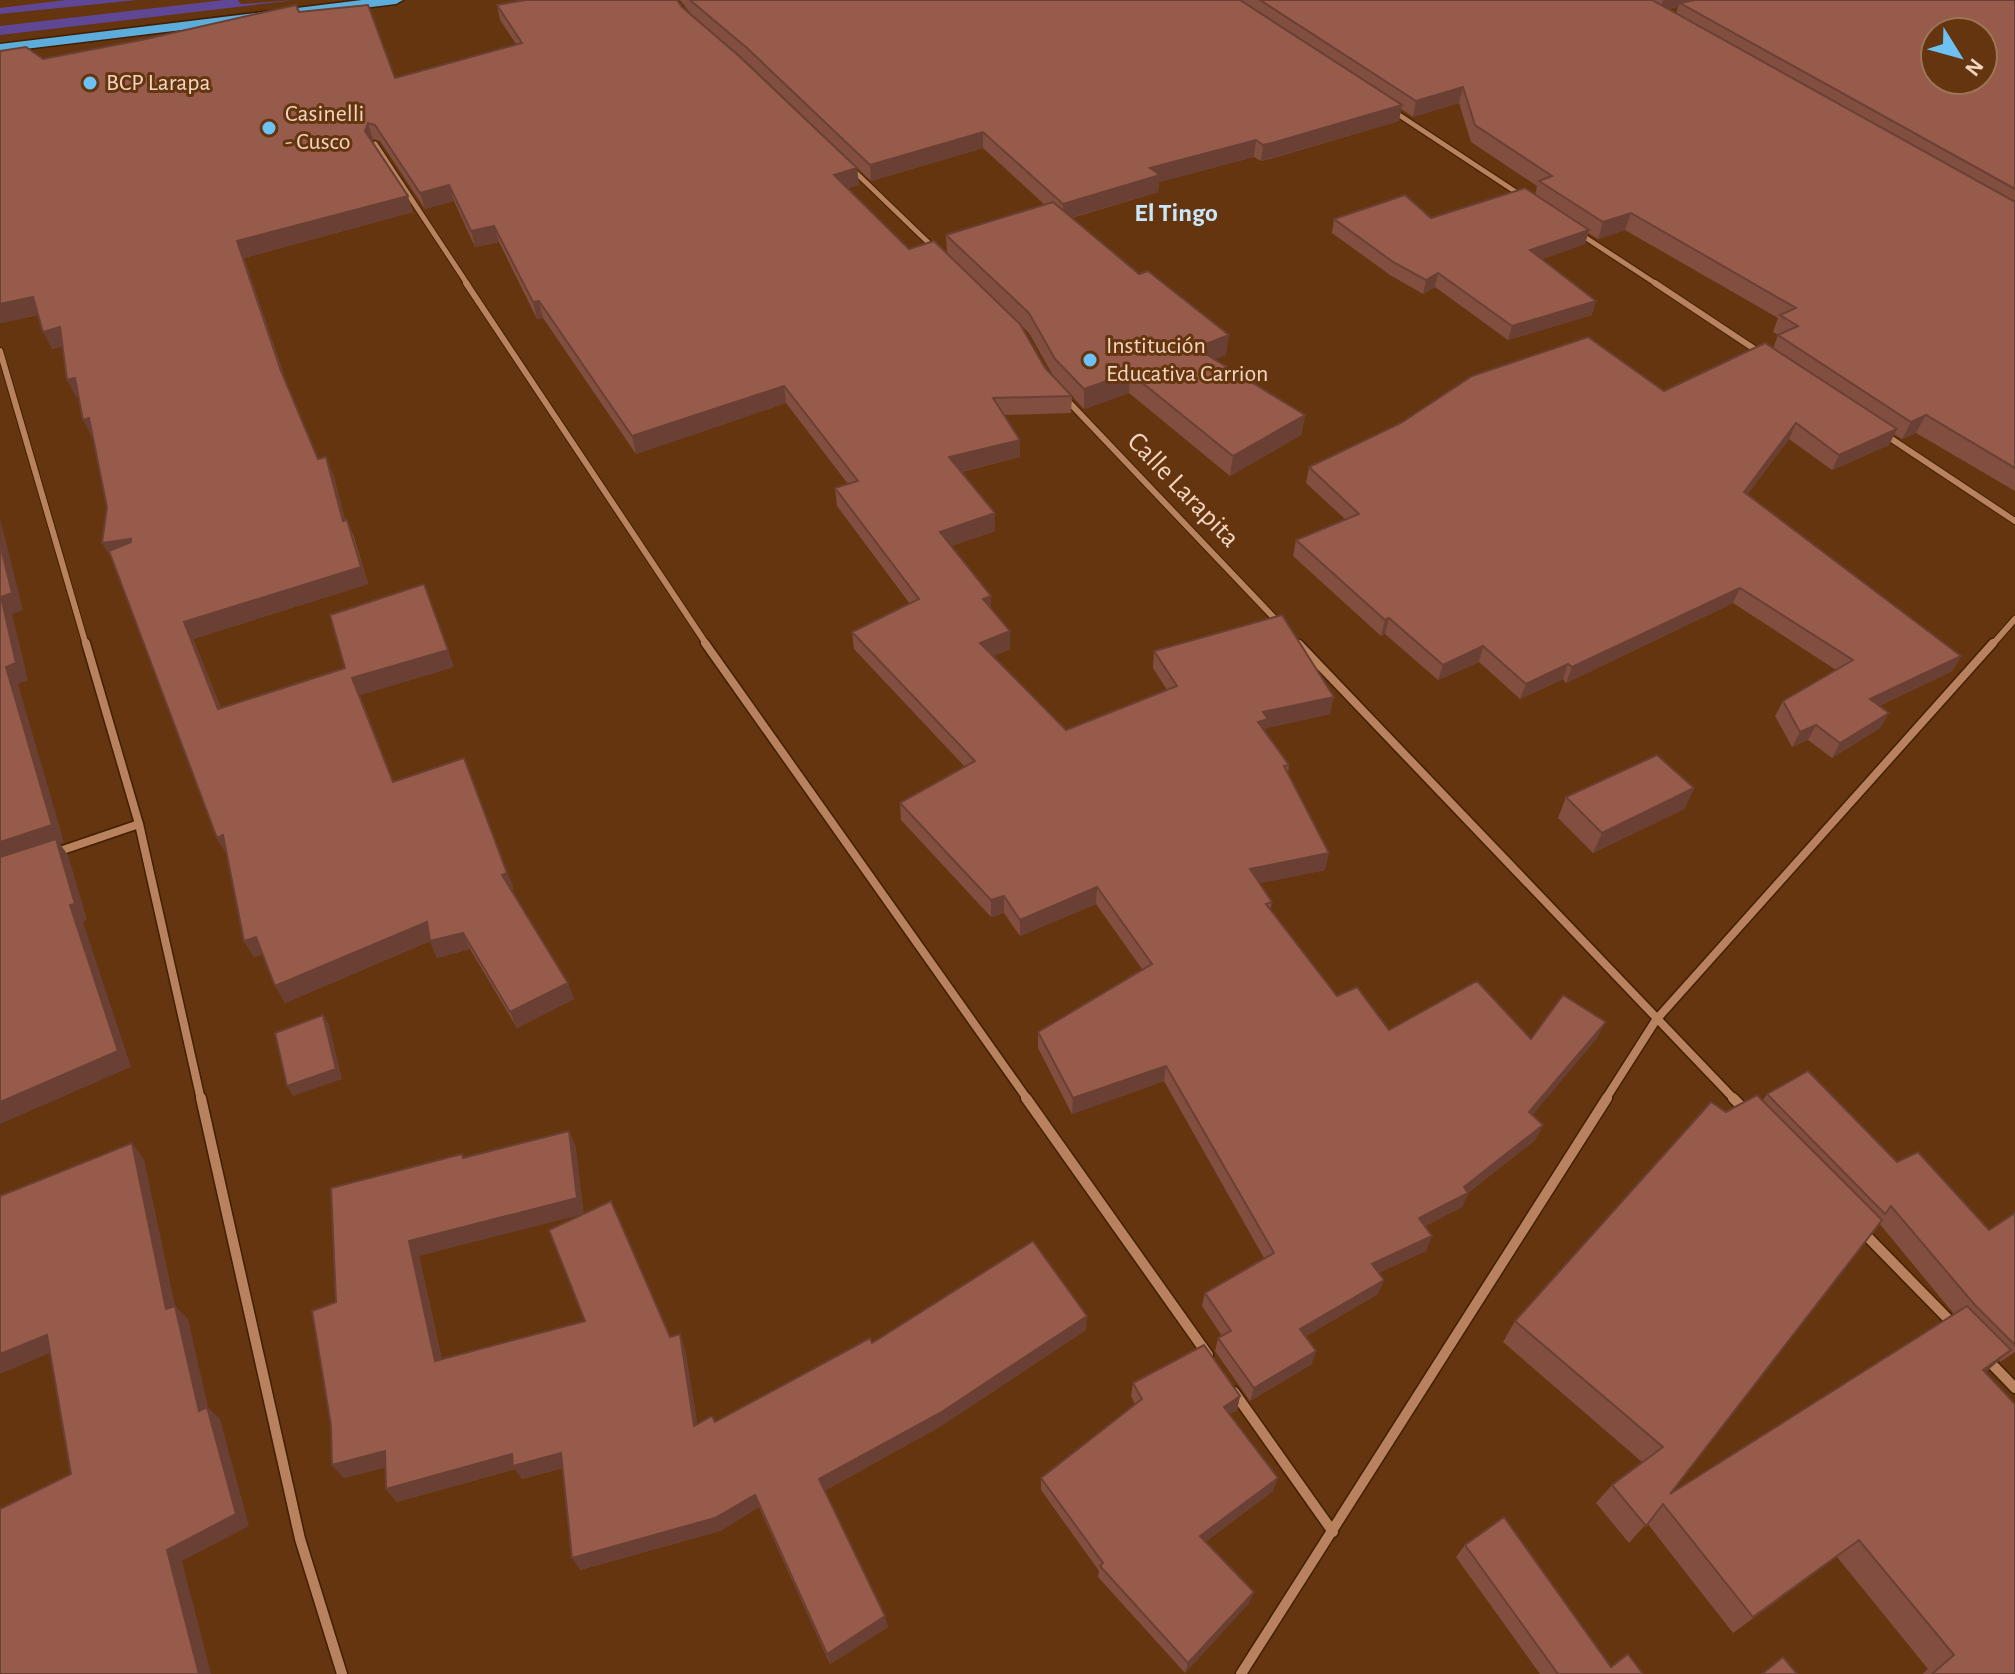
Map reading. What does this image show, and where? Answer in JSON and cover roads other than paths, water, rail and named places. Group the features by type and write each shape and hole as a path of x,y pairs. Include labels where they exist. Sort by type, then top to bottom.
{"highway":[{"path":"0,48 396,0"}],"street":[{"path":"1383,104 1528,200"},
{"path":"375,144 660,579 1213,1362"},
{"path":"849,166 940,254"},
{"path":"1567,226 1765,356"},
{"path":"0,351 139,824 300,1539 342,1674"},
{"name":"Calle Larapita","path":"1061,394 1282,626"},
{"path":"1870,425 2015,521"},
{"path":"1241,1674 1656,1020 2015,619"},
{"path":"1293,637 1754,1120"},
{"path":"42,857 139,824"},
{"path":"1852,1220 1961,1332"},
{"path":"1982,1354 2015,1388"},
{"path":"1232,1389 1333,1532"}],"place":[{"name":"BCP Larapa","path":"90,83"},
{"name":"Casinelli - Cusco","path":"269,128"},
{"name":"Institución Educativa Carrion","path":"1090,360"}],"district":[{"name":"El Tingo","path":"1176,213"}]}
